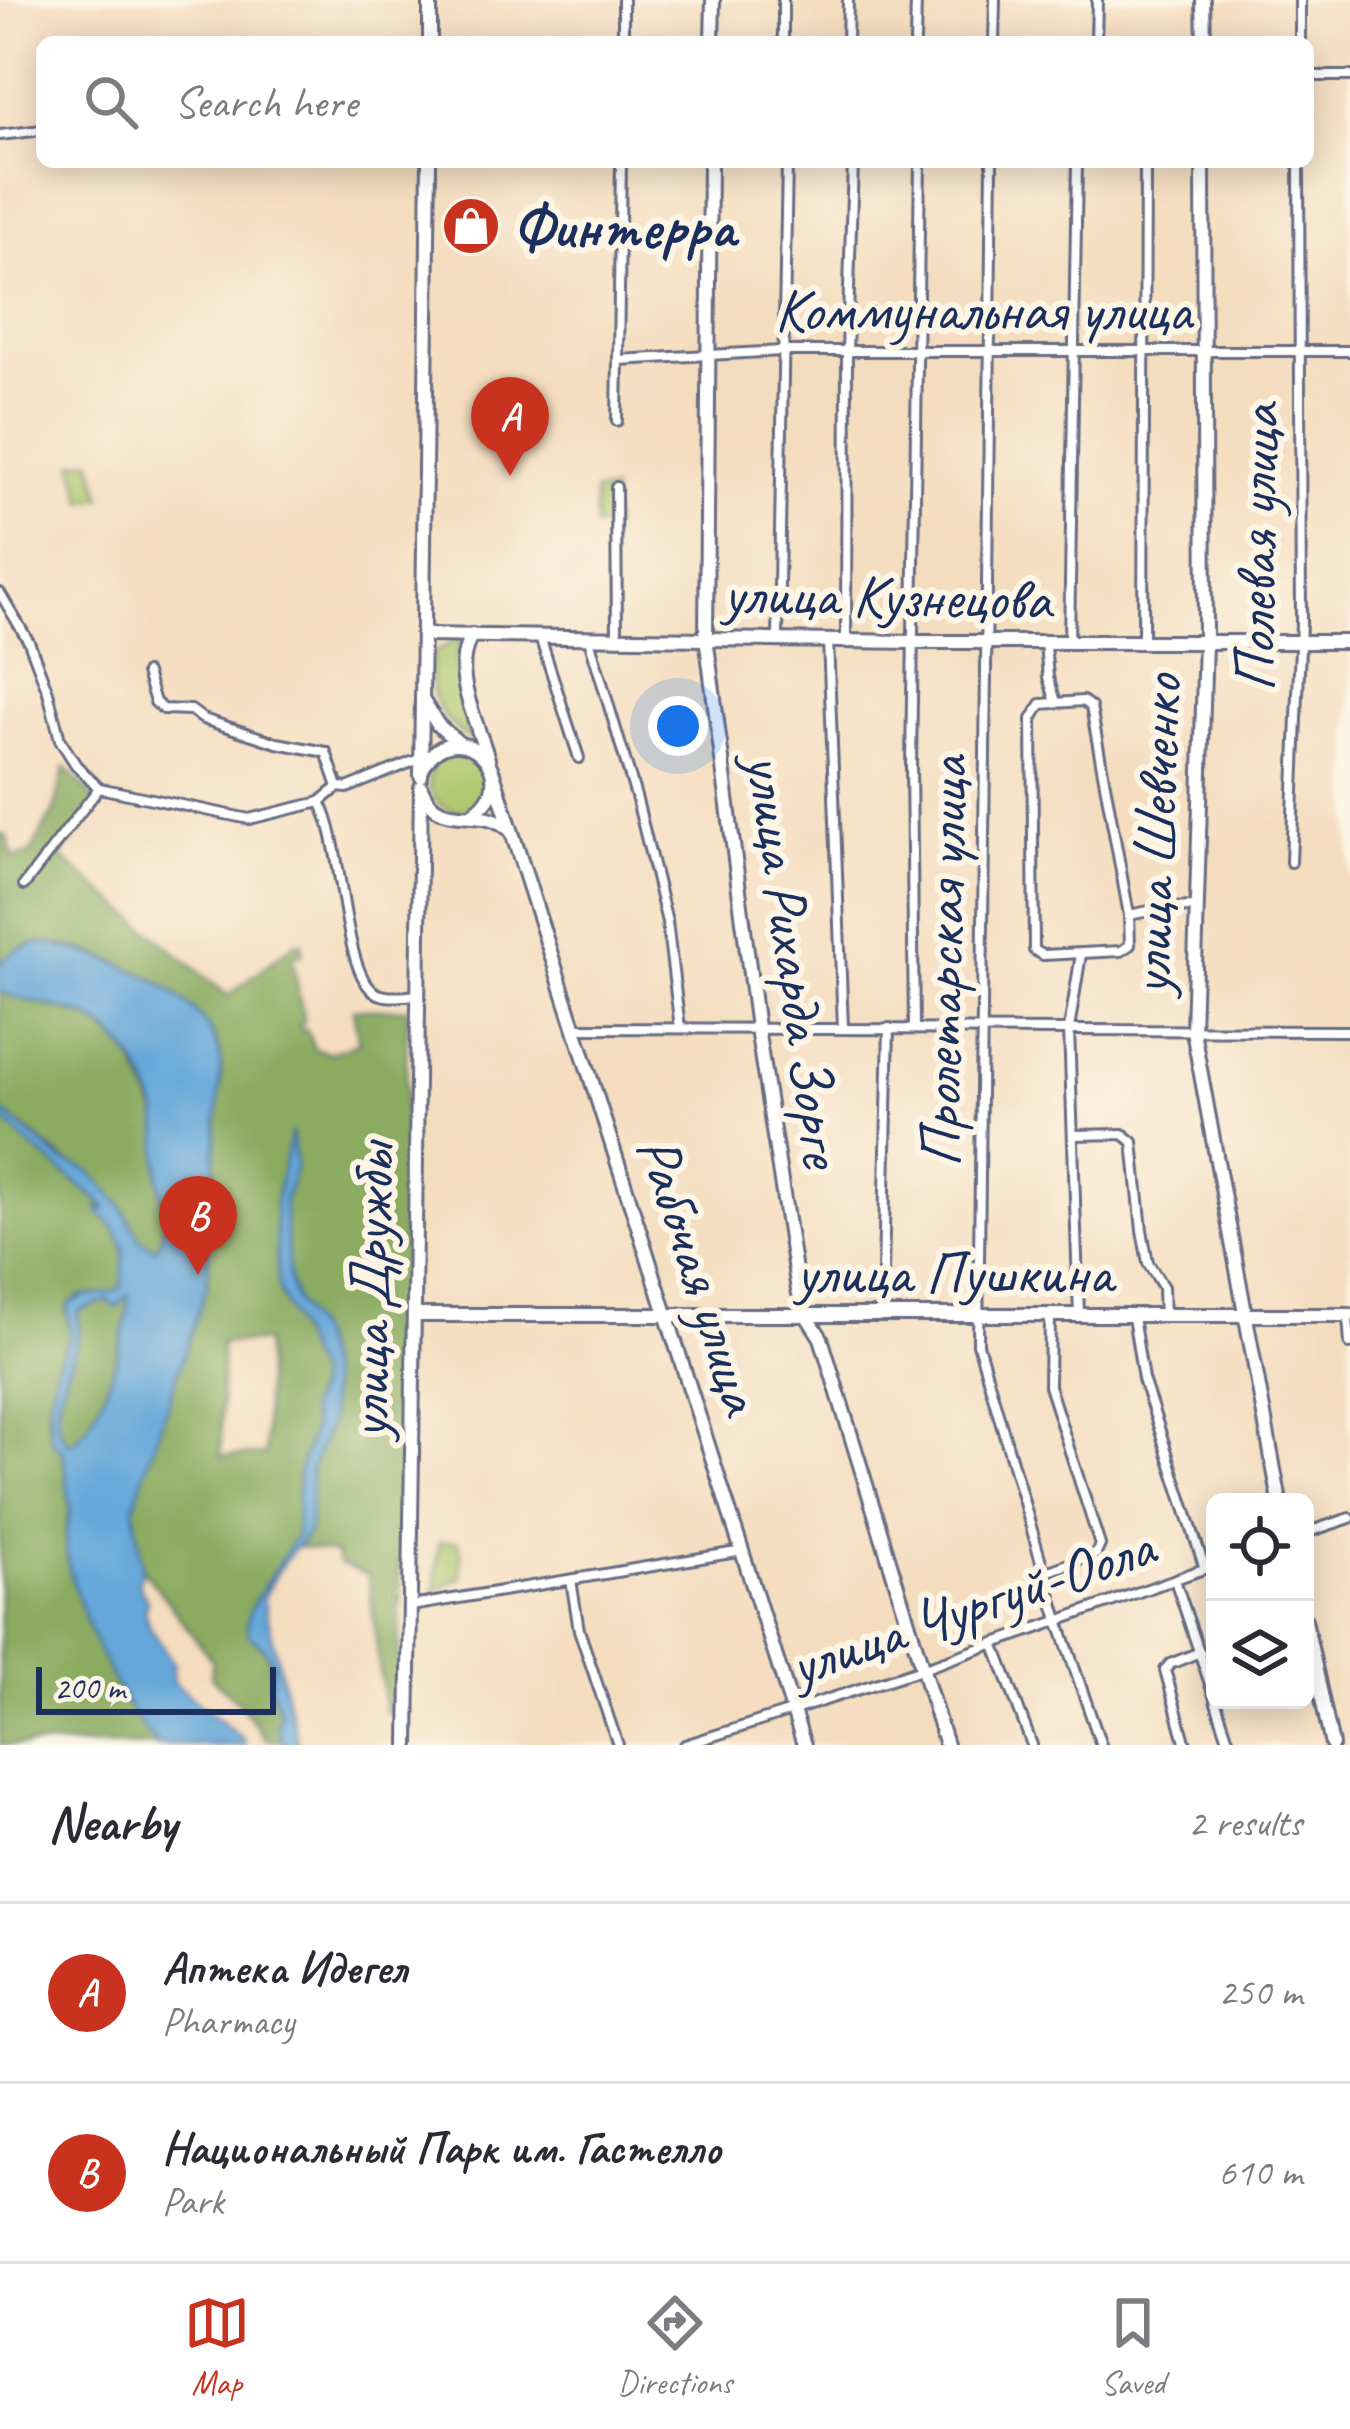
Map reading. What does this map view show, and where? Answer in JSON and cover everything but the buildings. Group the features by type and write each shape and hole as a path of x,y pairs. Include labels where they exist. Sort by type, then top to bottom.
{"street":[{"path":"430,0 430,36"},
{"path":"622,36 623,0"},
{"path":"712,36 713,0"},
{"path":"783,36 784,0"},
{"path":"847,36 848,0"},
{"path":"915,36 916,0"},
{"path":"994,0 994,36"},
{"path":"1096,36 1097,0"},
{"path":"1204,0 1204,36"},
{"path":"1300,0 1300,36"},
{"path":"1314,76 1350,76"},
{"path":"0,134 36,131"},
{"path":"429,168 422,698 426,757 421,782 431,806 449,817"},
{"path":"617,422 621,168"},
{"name":"улица Рихарда Зорге","path":"710,168 706,637 757,1028 802,1307 820,1338 946,1745"},
{"path":"778,638 787,168"},
{"path":"846,638 853,168"},
{"path":"914,1028 911,765 920,168"},
{"name":"Пролетарская улица","path":"992,168 981,1366 1101,1745"},
{"path":"1069,643 1077,168"},
{"path":"1143,643 1145,168"},
{"name":"улица Шевченко","path":"1203,168 1205,641 1193,1030 1278,1493"},
{"name":"Полевая улица","path":"1291,862 1301,623 1299,168"},
{"name":"Коммунальная улица","path":"618,360 782,351 1350,351"},
{"path":"616,487 616,637"},
{"path":"0,593 28,642 60,740 99,788 233,818 268,817 320,802 338,787 347,788 447,746 461,745 477,750 491,768 490,797 472,814"},
{"name":"улица Кузнецова","path":"423,634 988,643 1350,642"},
{"name":"Рабочая улица","path":"472,635 461,668 804,1745"},
{"path":"540,636 579,758"},
{"path":"588,636 668,922 680,1028"},
{"path":"828,638 843,1028"},
{"path":"1045,643 1056,703"},
{"path":"146,673 155,702 163,709 191,710 203,719 326,752 338,787"},
{"path":"422,698 438,725 461,745"},
{"path":"1083,701 1091,707 1129,915 1132,939 1126,949 1043,956 1033,944 1032,719 1041,704 1083,701"},
{"name":"улица Дружбы","path":"408,1745 421,782"},
{"path":"24,885 99,788"},
{"path":"320,802 330,826 339,889 363,977 374,993 418,995"},
{"path":"421,838 449,817 472,814 498,819 511,831"},
{"path":"1129,915 1198,907"},
{"path":"1079,1317 1069,1029 1081,954"},
{"path":"573,1028 1350,1031"},
{"path":"882,1317 889,1028"},
{"path":"1074,1135 1123,1134 1133,1142 1142,1230 1148,1263 1162,1287 1164,1317"},
{"name":"улица Пушкина","path":"414,1315 1349,1315"},
{"path":"1349,1315 1350,1344"},
{"path":"1046,1573 1096,1554 1100,1545 1049,1386 1049,1317"},
{"path":"1133,1317 1143,1379 1206,1556"},
{"path":"1314,1530 1350,1518"},
{"path":"410,1606 743,1551"},
{"name":"улица Чургуй-Оола","path":"685,1745 922,1669 1206,1568"},
{"path":"571,1580 579,1630 618,1745"},
{"path":"1175,1580 1206,1671"},
{"path":"994,1643 1032,1745"},
{"path":"1186,1745 1165,1670 1200,1652"},
{"path":"1314,1662 1332,1745"},
{"path":"1218,1709 1230,1745"}],"green space":[{"path":"92,459 102,497 84,502 74,463"},
{"path":"612,491 613,526 595,527 594,492"},
{"path":"463,636 454,658 479,744 445,718 432,683 434,653"},
{"path":"458,753 479,761 487,782 479,803 458,811 437,803 429,782 437,761"},
{"path":"65,767 99,802 61,857 228,996 295,943 302,943 303,954 292,958 304,1022 299,1025 307,1030 314,1049 330,1053 359,1043 353,1009 407,1009 398,1711 385,1713 368,1575 340,1565 335,1553 298,1547 309,1531 311,1468 330,1422 329,1382 318,1336 289,1280 284,1201 296,1166 292,1135 275,1203 278,1287 316,1375 311,1398 313,1428 299,1475 296,1535 250,1609 255,1641 270,1664 281,1710 277,1727 282,1741 266,1739 239,1702 211,1677 212,1660 142,1568 134,1508 216,1119 221,1063 208,1026 190,1008 114,961 40,943 23,947 0,963 0,833 7,837 13,858 30,854 55,808","holes":["265,1342 265,1455 221,1456 221,1343"]},
{"path":"0,992 88,1017 120,1043 135,1064 157,1114 165,1226 156,1249 141,1240 120,1203 0,1109"},
{"path":"0,1115 105,1206 105,1210 99,1207 123,1248 123,1287 109,1294 79,1296 66,1309 70,1335 50,1397 49,1427 64,1451 70,1508 66,1533 73,1576 125,1703 158,1745 0,1745"},
{"path":"128,1292 111,1376 92,1419 70,1444 57,1420 79,1331 78,1311 104,1301 119,1307"},
{"path":"439,1542 457,1542 461,1577 435,1591"}],"water":[{"path":"39,943 65,948 150,978 197,1013 221,1062 207,1286 134,1508 142,1568 138,1585 147,1600 144,1611 150,1627 173,1663 173,1682 245,1745 158,1745 112,1677 73,1584 67,1557 70,1511 64,1452 51,1440 49,1403 58,1361 70,1337 68,1305 122,1287 124,1249 115,1228 98,1211 105,1206 26,1142 0,1115 0,1109 61,1160 90,1171 120,1204 141,1240 155,1249 164,1223 158,1121 139,1069 107,1030 70,1011 0,992 0,963 16,950","holes":["128,1295 119,1353 101,1400 70,1444 62,1434 58,1408 78,1337 78,1311 108,1300 116,1308"]},
{"path":"291,1132 296,1166 284,1201 289,1280 318,1336 329,1382 330,1422 311,1468 309,1531 263,1598 298,1745 284,1745 277,1727 280,1710 270,1687 273,1663 249,1635 247,1625 250,1610 296,1535 298,1475 313,1428 308,1408 316,1375 278,1287 275,1203"}],"place":[{"name":"Финтерра","path":"471,226"},
{"name":"Аптека Идегел","path":"510,476"},
{"name":"Национальный Парк им. Гастелло","path":"198,1275"}]}
